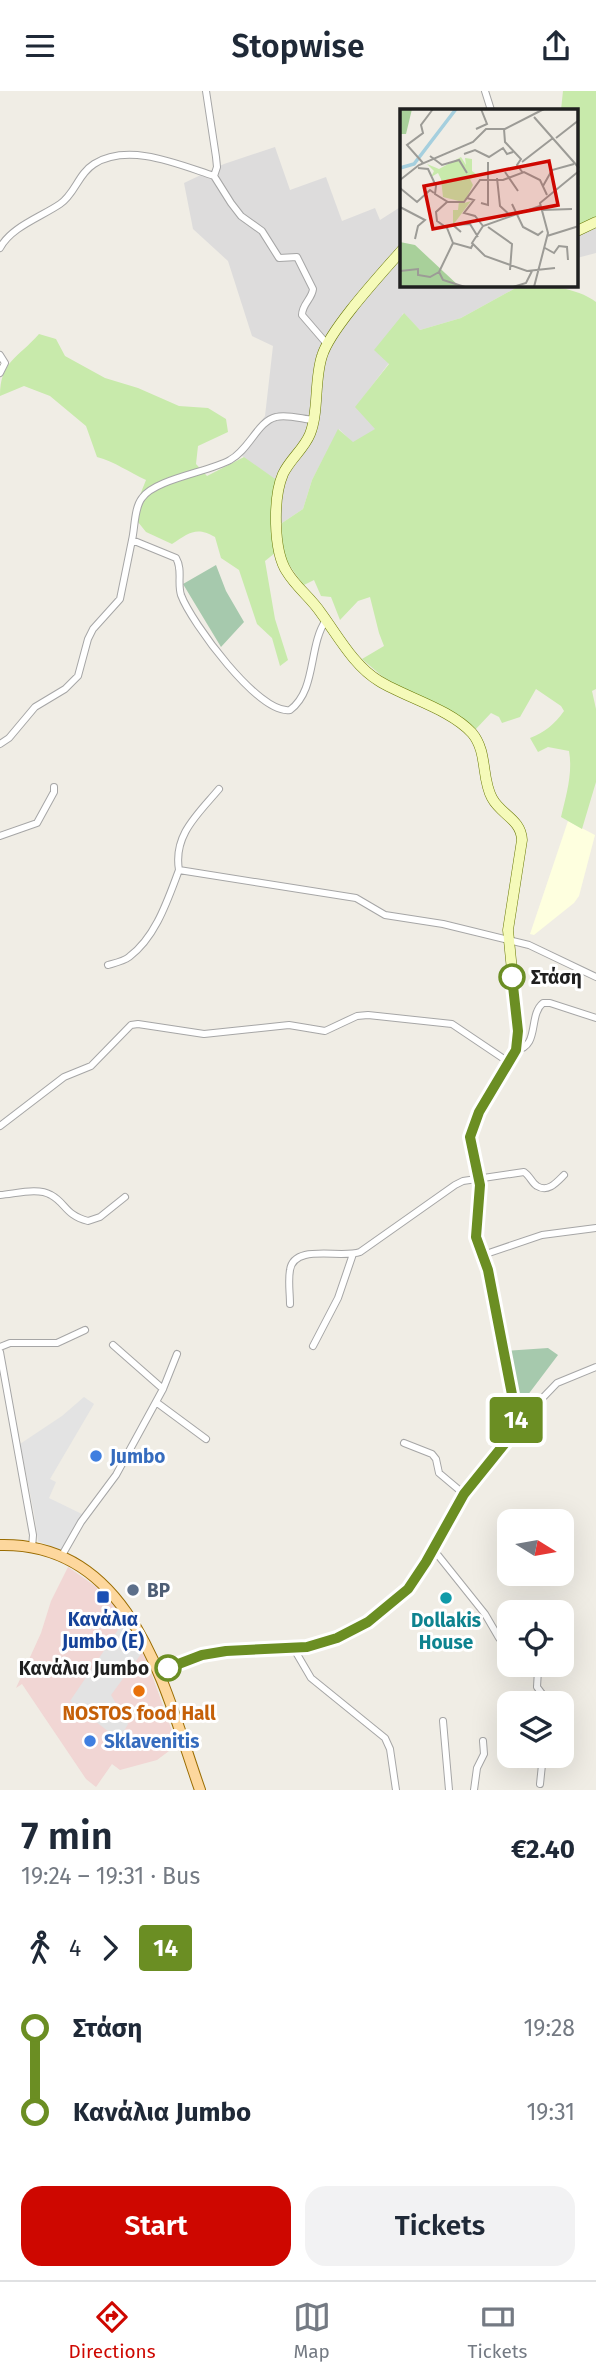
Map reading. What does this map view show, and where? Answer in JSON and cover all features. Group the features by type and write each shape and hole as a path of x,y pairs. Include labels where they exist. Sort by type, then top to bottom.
{"main road":[{"path":"0,1545 32,1548 61,1557 84,1570 119,1600 141,1633 160,1672 200,1790"}],"street":[{"path":"206,91 217,167 214,176"},
{"path":"485,91 491,109"},
{"path":"0,248 3,237 65,201 78,180 94,164 110,158 144,155 214,176 241,216 262,231 279,258 293,256 298,259 313,289 302,315 327,344"},
{"path":"578,231 596,222"},
{"path":"160,1672 202,1655 226,1651 294,1649 337,1638 368,1622 408,1589 464,1494 510,1437 514,1428 515,1417 496,1308 475,1233 480,1179 470,1142 472,1128 487,1098 516,1050 518,1031 508,940 509,911 522,836 517,823 497,805 490,794 477,740 468,729 373,677 356,661 288,573 280,559 278,546 278,510 282,478 309,437 320,365 327,344 400,253"},
{"path":"0,355 5,363 0,373"},
{"path":"0,744 9,738 35,707 65,689 78,675 93,629 120,599 140,500 178,478 220,465 238,456 270,419 281,416 313,421"},
{"path":"132,540 176,558 180,568 182,597 211,645 229,667 279,710 291,709 300,698 311,672 318,634 326,620"},
{"path":"0,836 37,823 54,787"},
{"path":"108,965 128,958 143,943 157,922 179,870 179,843 194,818 219,789"},
{"path":"179,870 346,895 363,901 374,911 385,915 443,924 544,950 596,977"},
{"path":"516,1050 528,1045 537,1009 543,1003 596,1018"},
{"path":"0,1126 64,1077 91,1066 131,1025 138,1024 204,1034 289,1025 325,1031 357,1016 368,1015 440,1022 452,1024 510,1063"},
{"path":"290,1304 290,1268 299,1257 307,1254 353,1254 455,1185 524,1172 537,1187 545,1188 554,1185 564,1175"},
{"path":"0,1195 47,1193 57,1198 69,1213 88,1221 100,1217 125,1197"},
{"path":"483,1255 542,1235 596,1228"},
{"path":"313,1346 338,1299 353,1254"},
{"path":"0,1347 10,1343 57,1343 85,1330"},
{"path":"113,1345 163,1389"},
{"path":"0,1352 33,1535 32,1548"},
{"path":"61,1557 81,1522 116,1475 163,1389 177,1354"},
{"path":"515,1417 530,1411 557,1384 596,1367"},
{"path":"156,1402 206,1439"},
{"path":"404,1443 434,1455 439,1473 464,1494"},
{"path":"433,1549 485,1614 497,1635"},
{"path":"294,1649 311,1678 385,1738 390,1749 396,1790"},
{"path":"443,1721 449,1790"},
{"path":"474,1790 477,1768 484,1754 483,1741"},
{"path":"540,1784 541,1768"}],"shaded area":[{"path":"275,147 290,190 326,177 342,221 375,208 380,220 400,207 400,287 517,287 461,318 420,330 403,313 389,363 356,407 376,429 353,443 339,429 312,480 303,509 282,523 275,522 277,481 238,453 265,416 273,346 252,336 228,261 193,229 184,183 224,164"},
{"path":"596,222 596,253 578,258 578,231"},
{"path":"216,565 226,591 244,622 221,647 183,584"},
{"path":"568,821 595,835 579,896 534,935 530,934"},
{"path":"548,1348 558,1355 518,1408 506,1351"},
{"path":"84,1397 94,1404 50,1479 56,1482 49,1498 84,1515 62,1551 38,1541 20,1444 62,1416"},
{"path":"68,1567 98,1588 126,1618 147,1661 177,1745 157,1760 120,1770 112,1764 96,1787 86,1779 22,1684 16,1688 41,1633 51,1601"},
{"path":"126,1618 144,1650 111,1695 128,1724 119,1740 70,1701"}],"green space":[{"path":"563,91 596,91 596,222 578,231 578,109 561,109"},
{"path":"517,287 555,287 579,293 596,302 596,689 592,691 596,709 596,782 582,829 561,817 570,776 569,751 548,747 538,752 530,738 545,731 557,720 564,711 561,706 536,689 520,717 502,723 499,717 491,713 474,731 383,677 362,659 384,646 370,597 358,601 340,620 331,597 321,596 314,580 304,585 286,557 282,523 303,509 312,480 338,429 353,442 375,429 355,407 389,364 374,350 404,313 420,330 461,318"},
{"path":"39,334 56,339 65,356 105,378 138,388 179,406 208,408 226,419 228,432 198,446 196,464 207,476 244,457 278,481 275,553 265,561 275,619 288,660 280,666 272,638 257,624 239,570 221,558 215,537 198,531 172,544 146,532 138,522 140,495 146,480 97,457 86,426 50,396 24,386 0,396 7,367"}],"bus line":[{"name":"14","path":"168,1668 202,1655 226,1651 307,1647 337,1638 368,1622 408,1589 464,1494 510,1437 516,1420 515,1410 488,1270 475,1233 480,1185 470,1137 479,1112 510,1063 518,1043 512,977"}],"place":[{"name":"Στάση","path":"512,977"},
{"name":"Jumbo","path":"96,1456"},
{"name":"BP","path":"133,1590"},
{"name":"Κανάλια Jumbo (E)","path":"103,1597"},
{"name":"Dollakis House","path":"446,1598"},
{"name":"Κανάλια Jumbo","path":"168,1668"},
{"name":"NOSTOS food Hall","path":"139,1691"},
{"name":"Sklavenitis","path":"90,1741"}]}
